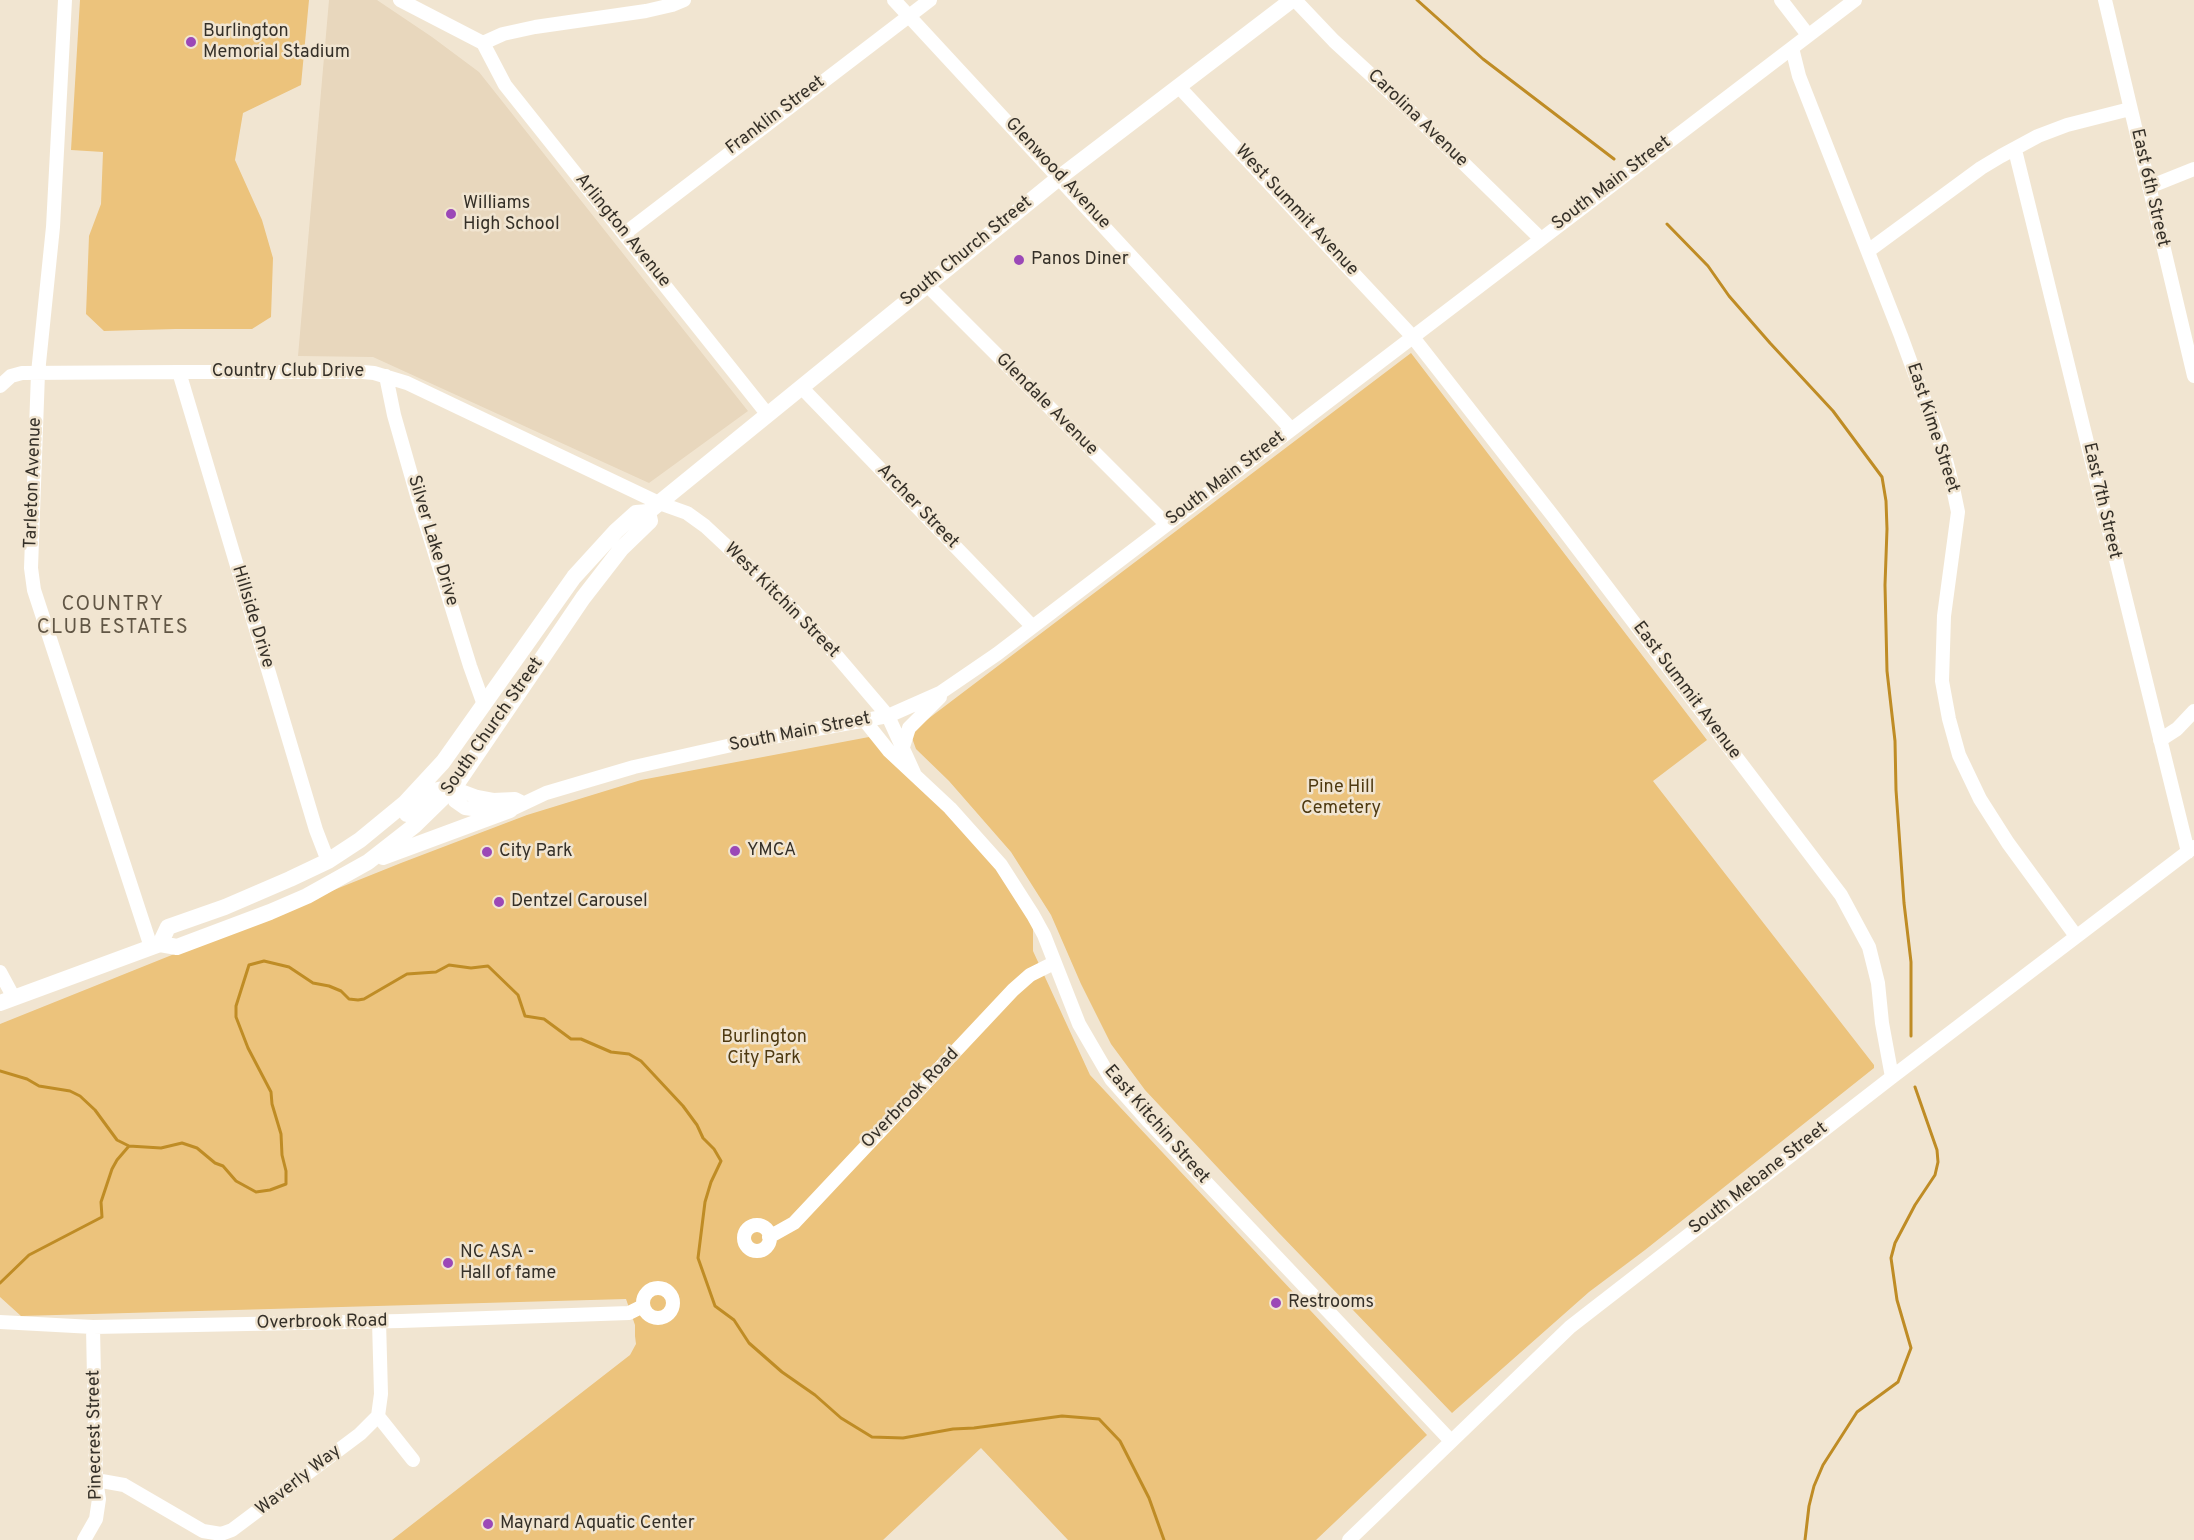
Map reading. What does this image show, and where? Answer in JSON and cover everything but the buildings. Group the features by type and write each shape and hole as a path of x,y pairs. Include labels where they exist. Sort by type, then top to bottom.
{"main road":[{"name":"South Church Street","path":"156,945 168,927 225,907 328,861 360,840 405,803 443,762 574,576 598,549 636,513 653,508 1060,177 1294,0"},
{"name":"South Church Street","path":"7,1001 156,945 177,947 270,912 307,896 368,862 414,826 451,790 583,598 621,549 650,520 653,508"},
{"path":"360,840 386,833 434,791 451,790 446,781 447,775 476,734 473,720"},
{"path":"368,862 517,807"}],"street":[{"name":"Tarleton Avenue","path":"64,0 53,227 38,373 30,540 31,568 34,590 156,945"},
{"path":"400,0 483,43 503,34 535,27 646,11 672,6 684,0"},
{"name":"Glenwood Avenue","path":"894,0 1291,429"},
{"name":"Franklin Street","path":"624,234 930,0"},
{"name":"Carolina Avenue","path":"1294,0 1540,238"},
{"path":"1781,0 1808,35"},
{"name":"South Main Street","path":"451,790 455,801 465,808 495,812 517,807 546,793 634,767 739,743 888,716 951,686 1855,0"},
{"name":"East 6th Street","path":"2105,0 2149,187 2190,342 2194,376"},
{"name":"Arlington Avenue","path":"483,43 505,86 768,415"},
{"name":"East Kime Street","path":"1792,48 1799,76 1945,456 1958,512 1944,616 1942,681 1959,755 1980,799 2007,843 2076,936"},
{"name":"West Summit Avenue","path":"1179,87 1412,336"},
{"path":"1868,251 1981,168 2038,136 2067,125 2130,109"},
{"name":"East 7th Street","path":"2015,150 2160,740 2191,849"},
{"path":"2149,187 2194,169"},
{"name":"Glendale Avenue","path":"927,285 1166,524"},
{"name":"East Summit Avenue","path":"1412,336 1553,516 1841,896 1869,947 1878,983 1882,1023 1892,1077"},
{"name":"Hillside Drive","path":"179,372 316,831 328,861"},
{"name":"Country Club Drive","path":"0,386 11,376 22,373 363,372 386,376 407,383 653,508"},
{"name":"Silver Lake Drive","path":"386,376 394,415 418,499 484,705"},
{"name":"Archer Street","path":"802,388 1032,626"},
{"name":"West Kitchin Street","path":"653,508 687,513 705,526 830,648 888,716"},
{"path":"903,747 909,728 951,686"},
{"path":"2160,740 2176,729 2194,711"},
{"name":"East Kitchin Street","path":"888,716 914,773"},
{"name":"East Kitchin Street","path":"866,721 889,751 950,807 1001,865 1033,915 1079,1024 1111,1079 1451,1441"},
{"name":"South Mebane Street","path":"1349,1540 1570,1327 2191,849"},
{"name":"Overbrook Road","path":"770,1237 794,1223 1013,990 1030,975 1054,963"},
{"path":"0,972 7,1001"},
{"name":"Overbrook Road","path":"0,1322 93,1327 379,1321 629,1313 643,1306"},
{"path":"379,1321 381,1394 378,1416 413,1460"},
{"name":"Pinecrest Street","path":"84,1540 96,1519 99,1499 96,1480 93,1327"},
{"name":"Waverly Way","path":"96,1480 124,1485 203,1532 221,1534 232,1530 253,1516 360,1434 378,1416"}],"shaded area":[{"name":"Williams High School","path":"329,0 377,0 479,72 748,411 649,483 373,357 298,356"}],"green space":[{"path":"80,0 309,0 301,85 243,113 235,160 262,220 273,258 271,317 252,329 104,331 86,314 89,236 101,204 103,152 71,150"},
{"name":"Pine Hill Cemetery","path":"1411,353 1707,740 1653,781 1874,1065 1874,1068 1589,1292 1452,1413 1145,1090 1111,1044 1081,984 1051,915 1011,852 949,781 916,749 912,738 916,728"},
{"name":"Burlington City Park","path":"869,737 910,773 1000,867 1033,915 1033,951 1090,1075 1427,1435 1316,1540 1068,1540 981,1448 883,1540 392,1540 630,1355 636,1344 635,1325 626,1299 21,1316 0,1297 0,1024 401,863 527,815 641,780"}],"waterway":[{"path":"1417,0 1483,59 1614,159"},
{"path":"1667,224 1708,266 1729,296 1833,411 1882,477 1887,529 1885,585 1887,671 1895,741 1904,903 1911,962 1911,1036"},
{"path":"0,1071 27,1079 39,1086 70,1091 80,1096 95,1110 117,1140 129,1146 161,1148 182,1143 197,1148 215,1163 223,1166 236,1181 256,1192 270,1190 286,1184 281,1134 272,1104 271,1092 248,1048 236,1017 236,1006 249,965 264,961 289,967 313,983 329,986 341,991 349,999 358,1000 364,999 407,974 436,972 449,965 471,968 488,966 518,995 525,1016 544,1019 571,1039 581,1039 611,1052 629,1054 641,1061 683,1106 697,1125 703,1138 714,1149 721,1161 705,1202 698,1258 715,1306 734,1320 749,1343 782,1372 815,1395 841,1418 872,1437 903,1438 953,1429 1062,1416 1099,1419 1120,1441 1149,1498 1164,1540"},
{"path":"1805,1540 1809,1506 1823,1465 1857,1412 1898,1382 1911,1348 1897,1300 1891,1258 1895,1243 1915,1205 1935,1175 1938,1162 1937,1150 1915,1087"},
{"path":"0,1283 29,1255 102,1217 101,1202 112,1169 129,1146"}],"place":[{"name":"Burlington Memorial Stadium","path":"191,42"},
{"name":"Williams High School","path":"451,214"},
{"name":"Panos Diner","path":"1019,260"},
{"name":"YMCA","path":"735,851"},
{"name":"City Park","path":"487,852"},
{"name":"Dentzel Carousel","path":"499,902"},
{"name":"NC ASA - Hall of fame","path":"448,1263"},
{"name":"Restrooms","path":"1276,1303"},
{"name":"Maynard Aquatic Center","path":"488,1524"}],"district":[{"name":"COUNTRY CLUB ESTATES","path":"113,618"}]}
